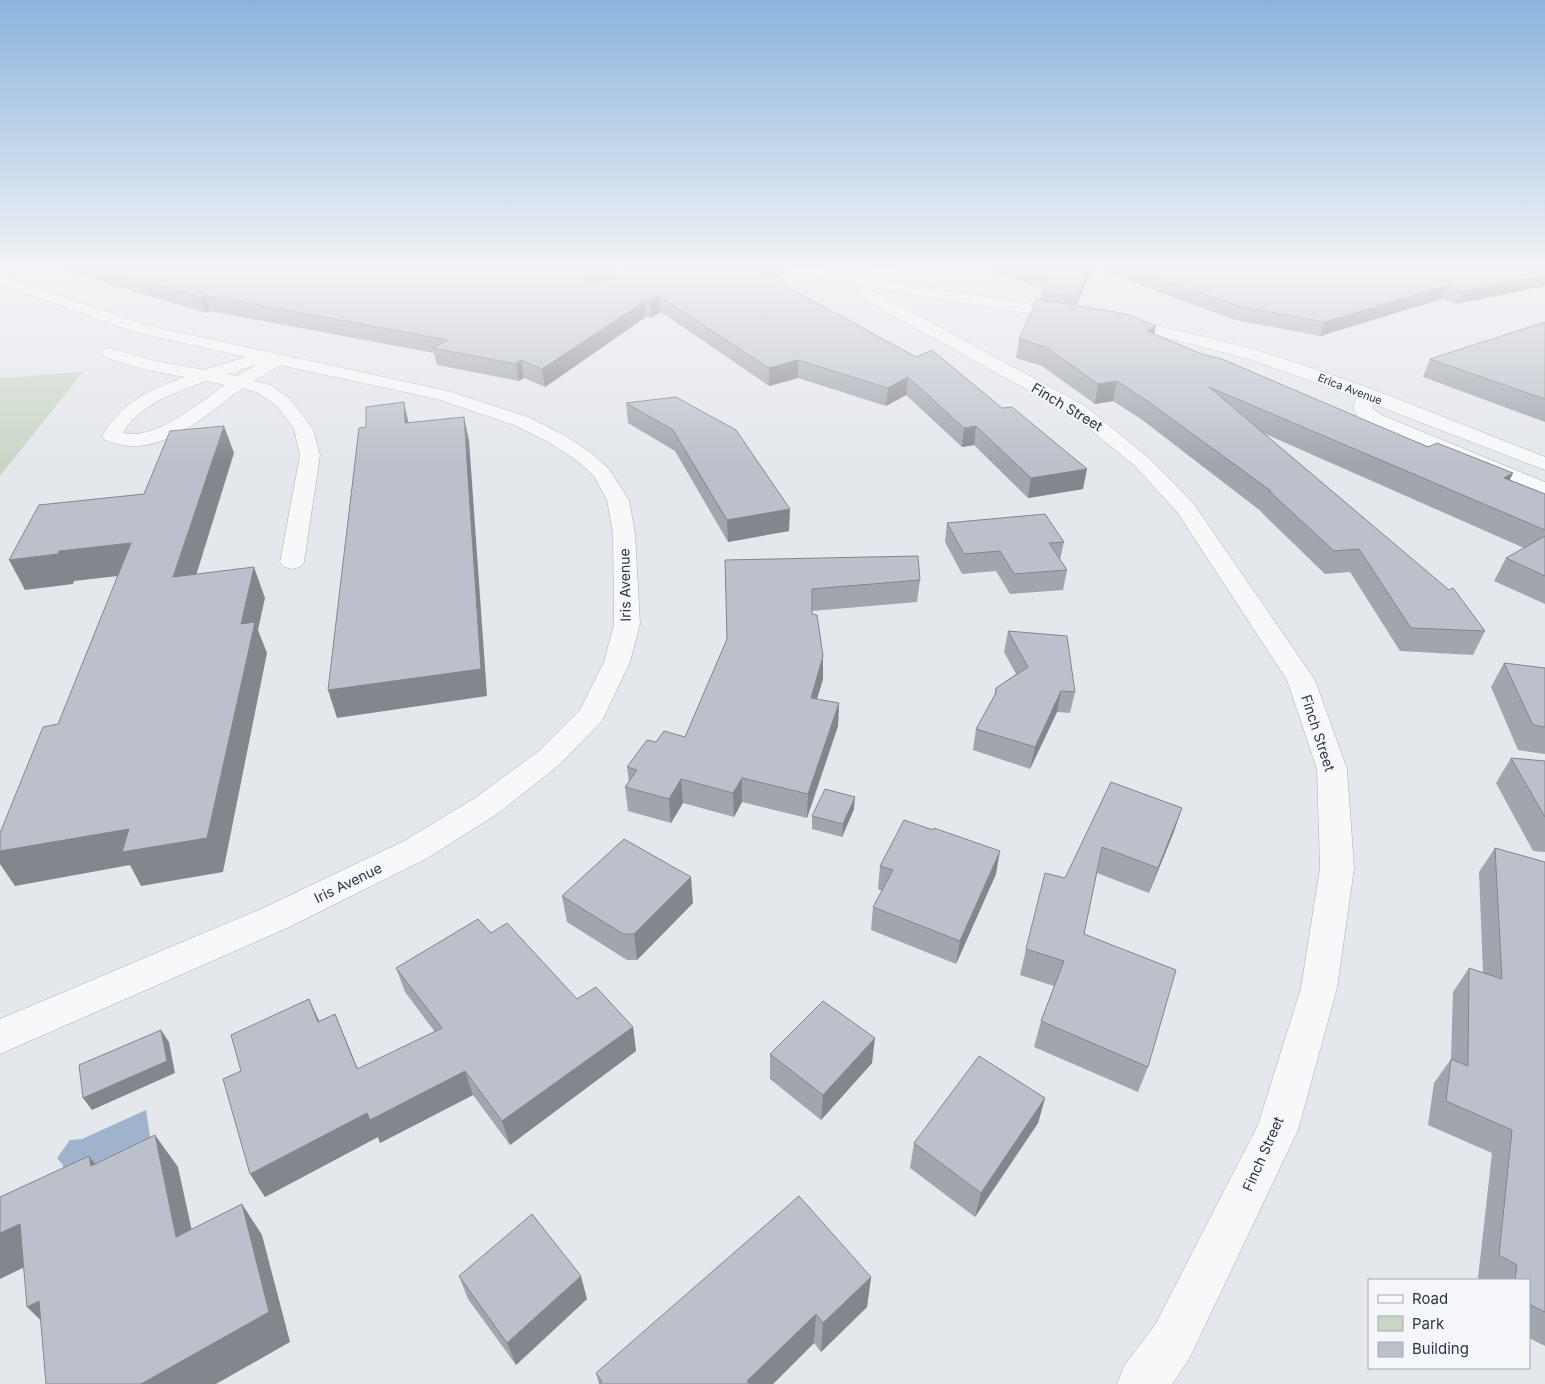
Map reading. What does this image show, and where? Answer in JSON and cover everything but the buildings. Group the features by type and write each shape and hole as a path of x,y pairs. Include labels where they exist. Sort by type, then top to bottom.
{"street":[{"name":"Iris Avenue","path":"0,1037 273,919 415,850 486,806 549,758 592,715 617,662 627,624 624,533 618,500 602,473 590,461 557,439 522,421 442,395 166,335"},
{"name":"Finch Street","path":"939,335 1078,410 1142,462 1185,508 1301,680 1332,769 1337,868 1320,988 1277,1130 1172,1342 1142,1384"},
{"name":"Erica Avenue","path":"1174,335 1258,356 1366,395 1545,464"},
{"path":"110,353 152,366 204,377 240,382 264,389 283,402 303,429 310,455 292,562"},
{"path":"269,358 240,382 170,430 140,438 120,440 112,436 114,428 120,420 135,408 175,386 269,358"},
{"path":"1366,395 1362,408 1365,413 1377,420 1545,489"}],"green space":[{"path":"83,372 0,476 0,378"}],"water":[{"path":"146,1110 151,1143 66,1182 63,1165 57,1158 70,1140 82,1139"}]}
